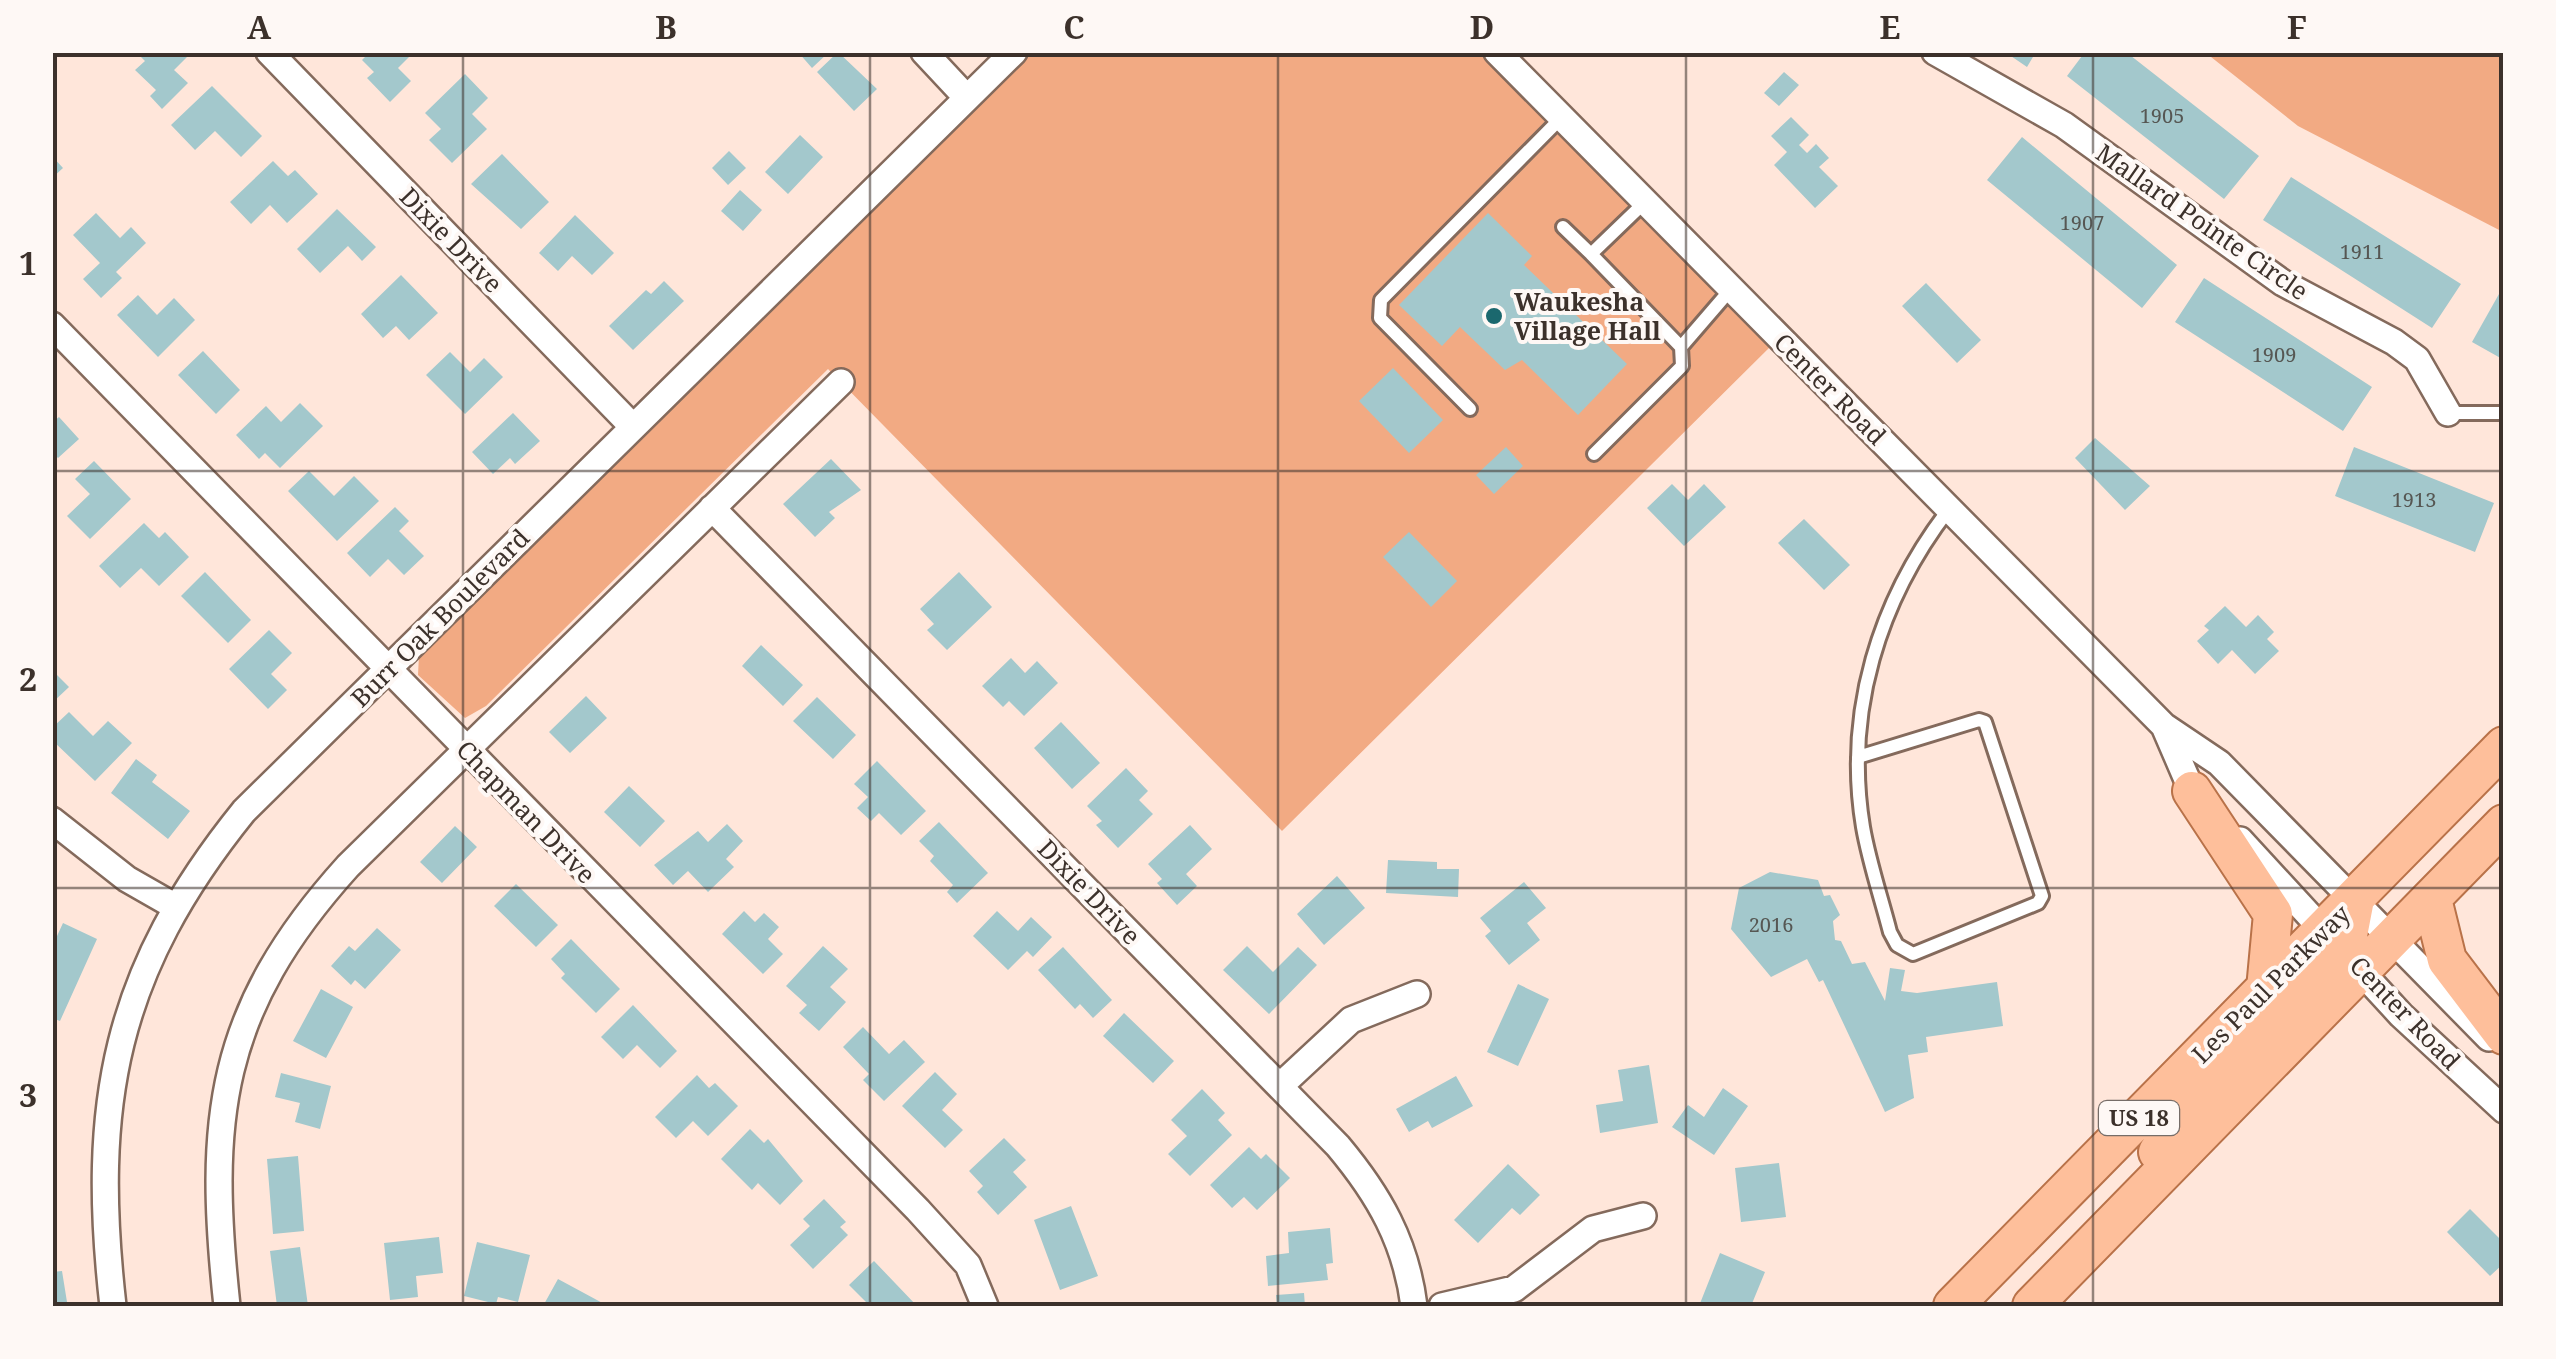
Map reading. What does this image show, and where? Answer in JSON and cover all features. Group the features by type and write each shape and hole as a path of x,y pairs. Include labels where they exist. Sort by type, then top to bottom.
{"main road":[{"name":"Les Paul Parkway","path":"2344,950 2360,906 2504,746"},
{"path":"2032,1306 2099,1239 2188,1109 2344,950 2360,906 2504,771"},
{"path":"2192,790 2273,914 2266,988"},
{"name":"Les Paul Parkway","path":"1953,1306 2266,988 2344,950 2391,942 2504,824"},
{"path":"2432,899 2446,960 2504,1035"}],"street":[{"name":"Dixie Drive","path":"269,52 633,428"},
{"path":"924,52 967,98"},
{"name":"Burr Oak Boulevard","path":"113,1306 103,1196 110,1090 137,987 176,906 205,860 244,811 1014,52"},
{"name":"Center Road","path":"1496,52 2164,726 2219,763 2504,1053"},
{"name":"Mallard Pointe Circle","path":"1934,52 2064,124 2283,283 2394,342 2417,359 2448,413"},
{"name":"Chapman Drive","path":"52,326 918,1210 968,1264 985,1306"},
{"path":"227,1306 218,1224 217,1152 236,1048 256,997 283,948 316,901 841,382"},
{"name":"Dixie Drive","path":"712,508 1280,1086 1369,1183 1395,1229 1410,1272 1414,1306"},
{"name":"Center Road","path":"2164,726 2192,790 2400,1014 2504,1110"},
{"path":"52,820 127,879 176,906"},
{"path":"1280,1086 1352,1020 1417,994"},
{"path":"1442,1306 1514,1289 1594,1229 1644,1216"}],"lane":[{"path":"1470,409 1380,318 1382,300 1561,118"},
{"path":"1590,254 1645,202"},
{"path":"1563,226 1681,347 1682,366 1594,454"},
{"path":"1681,347 1731,288"},
{"path":"2448,413 2504,412"},
{"path":"1858,757 1979,720 1985,722 2042,896 2038,903 1913,954 1897,946 1863,828 1858,757 1876,644 1889,606 1920,548 1950,509"}],"shaded area":[{"path":"1031,53 1480,53 1771,346 1282,831 828,369 486,706 465,718 418,675 419,655"},
{"path":"2206,53 2503,53 2503,232 2298,126"}],"building":[{"path":"136,52 183,52 187,57 174,70 188,83 162,109 150,96 156,90 135,70 145,61"},
{"path":"370,52 414,52 398,68 411,81 390,102 367,78 374,72 362,60"},
{"path":"798,52 829,52 812,68"},
{"path":"838,52 877,89 854,111 817,72"},
{"path":"2005,52 2036,52 2027,67"},
{"path":"2085,52 2126,52 2259,156 2224,199 2067,76"},
{"path":"1784,72 1799,85 1779,106 1764,93"},
{"path":"465,74 488,98 472,114 487,129 452,163 429,140 441,129 425,113"},
{"path":"212,86 262,136 241,157 215,131 195,150 171,125"},
{"path":"1791,117 1809,135 1799,145 1807,153 1816,144 1829,158 1819,167 1838,186 1815,208 1774,165 1787,152 1771,136"},
{"path":"800,135 823,157 788,194 765,172"},
{"path":"2022,137 2177,265 2142,308 1987,180"},
{"path":"729,151 746,168 728,185 712,168"},
{"path":"502,154 549,202 521,229 471,184"},
{"path":"52,156 63,168 52,178"},
{"path":"273,161 288,176 295,170 318,194 287,223 270,205 251,224 230,202"},
{"path":"2291,177 2461,284 2432,328 2263,220"},
{"path":"740,190 762,210 743,231 721,211"},
{"path":"337,209 376,247 362,261 348,246 320,273 297,249"},
{"path":"96,213 120,238 131,227 146,243 116,272 122,278 101,298 83,279 100,263 73,235"},
{"name":"Waukesha Village Hall","path":"1488,213 1532,256 1524,265 1627,364 1578,415 1522,360 1505,370 1460,327 1442,346 1399,305"},
{"path":"575,215 614,253 592,275 572,256 558,271 539,253"},
{"path":"401,275 438,313 409,340 396,326 383,338 361,314"},
{"path":"2204,278 2372,387 2343,431 2175,322"},
{"path":"664,281 684,301 633,350 609,326 646,290 651,294"},
{"path":"1926,283 1981,340 1957,363 1902,306"},
{"path":"2499,294 2504,297 2504,360 2472,342"},
{"path":"138,295 157,315 174,298 195,320 158,357 117,315"},
{"path":"203,351 240,390 216,414 178,375"},
{"path":"450,352 470,372 484,358 503,377 465,414 426,375"},
{"path":"1393,368 1443,420 1409,453 1359,401"},
{"path":"300,403 323,426 280,468 265,453 259,459 236,435 266,406 281,422"},
{"path":"513,413 540,441 515,464 510,458 493,474 472,452"},
{"path":"59,417 79,439 58,458 52,452 52,423"},
{"path":"2095,438 2150,486 2125,510 2075,458"},
{"path":"1506,447 1523,466 1494,494 1476,475"},
{"path":"2354,447 2494,503 2475,552 2335,496"},
{"path":"831,459 861,490 829,512 835,518 815,537 783,504"},
{"path":"94,461 131,499 90,539 67,516 90,494 75,479"},
{"path":"309,471 334,496 354,476 379,501 337,541 288,491"},
{"path":"1672,484 1688,500 1704,484 1726,507 1684,546 1647,508"},
{"path":"395,507 409,521 399,531 424,556 404,575 388,559 370,577 347,553"},
{"path":"1804,519 1850,565 1824,590 1778,543"},
{"path":"144,523 159,538 165,532 189,557 159,586 141,568 120,588 99,566"},
{"path":"1409,532 1457,581 1431,607 1383,557"},
{"path":"205,572 251,620 228,643 181,596"},
{"path":"959,572 992,607 947,650 927,630 934,624 920,609"},
{"path":"2225,606 2246,627 2258,615 2274,632 2267,639 2279,651 2255,674 2232,650 2218,664 2197,641 2209,630 2204,626"},
{"path":"269,630 292,653 271,674 287,690 268,709 229,669"},
{"path":"761,645 803,685 783,706 742,666"},
{"path":"1011,658 1025,673 1037,661 1058,683 1024,716 1009,701 1003,707 982,686"},
{"path":"52,670 69,687 52,703"},
{"path":"586,696 607,718 570,753 549,732"},
{"path":"817,697 856,735 833,759 793,721"},
{"path":"69,712 93,736 108,721 132,743 95,781 52,740 52,728"},
{"path":"1061,722 1100,763 1072,789 1034,748"},
{"path":"136,759 157,775 152,782 190,811 168,839 111,793"},
{"path":"877,761 926,811 901,835 879,813 871,821 857,808 868,797 854,784"},
{"path":"1126,768 1148,791 1139,800 1153,814 1118,848 1096,825 1102,821 1087,806"},
{"path":"629,786 665,821 640,847 604,812"},
{"path":"939,822 988,873 957,903 947,892 953,885 930,861 934,856 919,841"},
{"path":"727,824 743,841 726,859 734,867 708,892 688,871 673,885 654,865 698,831 708,842"},
{"path":"1190,825 1212,849 1186,874 1197,886 1177,905 1157,883 1162,879 1148,864"},
{"path":"455,826 477,847 442,883 420,862"},
{"path":"1388,860 1437,862 1437,869 1459,869 1458,897 1386,893"},
{"path":"1770,872 1818,880 1824,896 1830,895 1840,915 1833,921 1835,940 1841,941 1852,964 1865,962 1885,1001 1890,968 1905,970 1901,991 1917,993 1997,982 2003,1026 1926,1037 1928,1052 1908,1055 1914,1098 1885,1112 1823,980 1819,982 1807,959 1771,977 1731,929 1739,888"},
{"path":"1337,876 1365,908 1324,945 1297,914"},
{"path":"1524,882 1546,908 1527,923 1540,940 1509,965 1485,936 1491,931 1480,918"},
{"path":"516,884 558,925 536,947 494,906"},
{"path":"744,911 755,922 764,913 779,927 768,939 783,954 763,974 722,934"},
{"path":"997,911 1018,931 1031,917 1052,937 1033,957 1027,951 1008,970 973,936"},
{"path":"63,923 97,939 60,1021 52,1018 52,947"},
{"path":"377,928 401,950 365,989 355,980 351,985 331,966 349,946 355,951"},
{"path":"571,939 620,989 596,1013 561,978 565,974 551,959"},
{"path":"823,946 848,969 830,987 846,1002 819,1031 799,1013 807,1005 786,986"},
{"path":"1247,946 1273,972 1298,947 1317,965 1269,1014 1223,970"},
{"path":"1063,947 1112,1000 1093,1018 1080,1004 1075,1009 1038,970"},
{"path":"1518,984 1549,999 1518,1066 1487,1052"},
{"path":"321,989 353,1007 326,1058 293,1041"},
{"path":"633,1005 677,1051 660,1068 637,1045 623,1059 601,1037"},
{"path":"1124,1013 1174,1061 1153,1083 1103,1036"},
{"path":"863,1027 889,1054 904,1040 925,1062 884,1101 863,1080 869,1074 843,1047"},
{"path":"1649,1065 1658,1123 1600,1133 1596,1105 1623,1101 1618,1070"},
{"path":"935,1072 957,1094 942,1110 963,1130 945,1148 902,1106"},
{"path":"281,1073 331,1086 320,1129 295,1122 300,1103 275,1097"},
{"path":"697,1075 709,1088 715,1083 738,1106 708,1136 693,1121 676,1138 655,1117"},
{"path":"1456,1076 1473,1106 1432,1128 1428,1121 1409,1132 1396,1109"},
{"path":"1723,1088 1748,1106 1714,1155 1672,1127 1688,1105 1704,1117"},
{"path":"1202,1089 1225,1113 1218,1120 1232,1135 1190,1176 1168,1154 1187,1136 1171,1120"},
{"path":"750,1129 764,1143 768,1139 803,1181 780,1205 758,1183 752,1190 721,1159"},
{"path":"1004,1138 1026,1160 1013,1172 1027,1187 998,1215 977,1192 983,1186 969,1171"},
{"path":"1249,1147 1261,1159 1266,1154 1290,1178 1257,1210 1244,1197 1232,1208 1210,1185"},
{"path":"298,1156 304,1231 273,1234 267,1159"},
{"path":"1779,1163 1786,1217 1741,1222 1735,1168"},
{"path":"1508,1164 1540,1195 1520,1215 1512,1208 1478,1243 1454,1220"},
{"path":"824,1199 846,1222 840,1227 848,1235 813,1269 790,1245 810,1226 803,1219"},
{"path":"1071,1206 1098,1276 1060,1290 1034,1220"},
{"path":"2470,1209 2504,1243 2504,1263 2490,1276 2447,1232"},
{"path":"1330,1228 1333,1263 1326,1264 1328,1280 1268,1286 1266,1256 1289,1253 1288,1232"},
{"path":"439,1237 443,1273 416,1276 418,1297 390,1300 384,1243"},
{"path":"477,1242 530,1255 518,1302 498,1297 496,1304 464,1296"},
{"path":"300,1247 308,1306 277,1306 270,1251"},
{"path":"1720,1253 1765,1272 1751,1306 1699,1306"},
{"path":"874,1261 917,1306 870,1306 849,1285"},
{"path":"62,1271 67,1302 52,1304 52,1272"},
{"path":"558,1279 608,1306 543,1306"},
{"path":"1304,1293 1305,1306 1277,1306 1276,1295"},
{"path":"1350,1303 1350,1306 1322,1306"}],"place":[{"name":"Waukesha Village Hall","path":"1494,316"}]}
